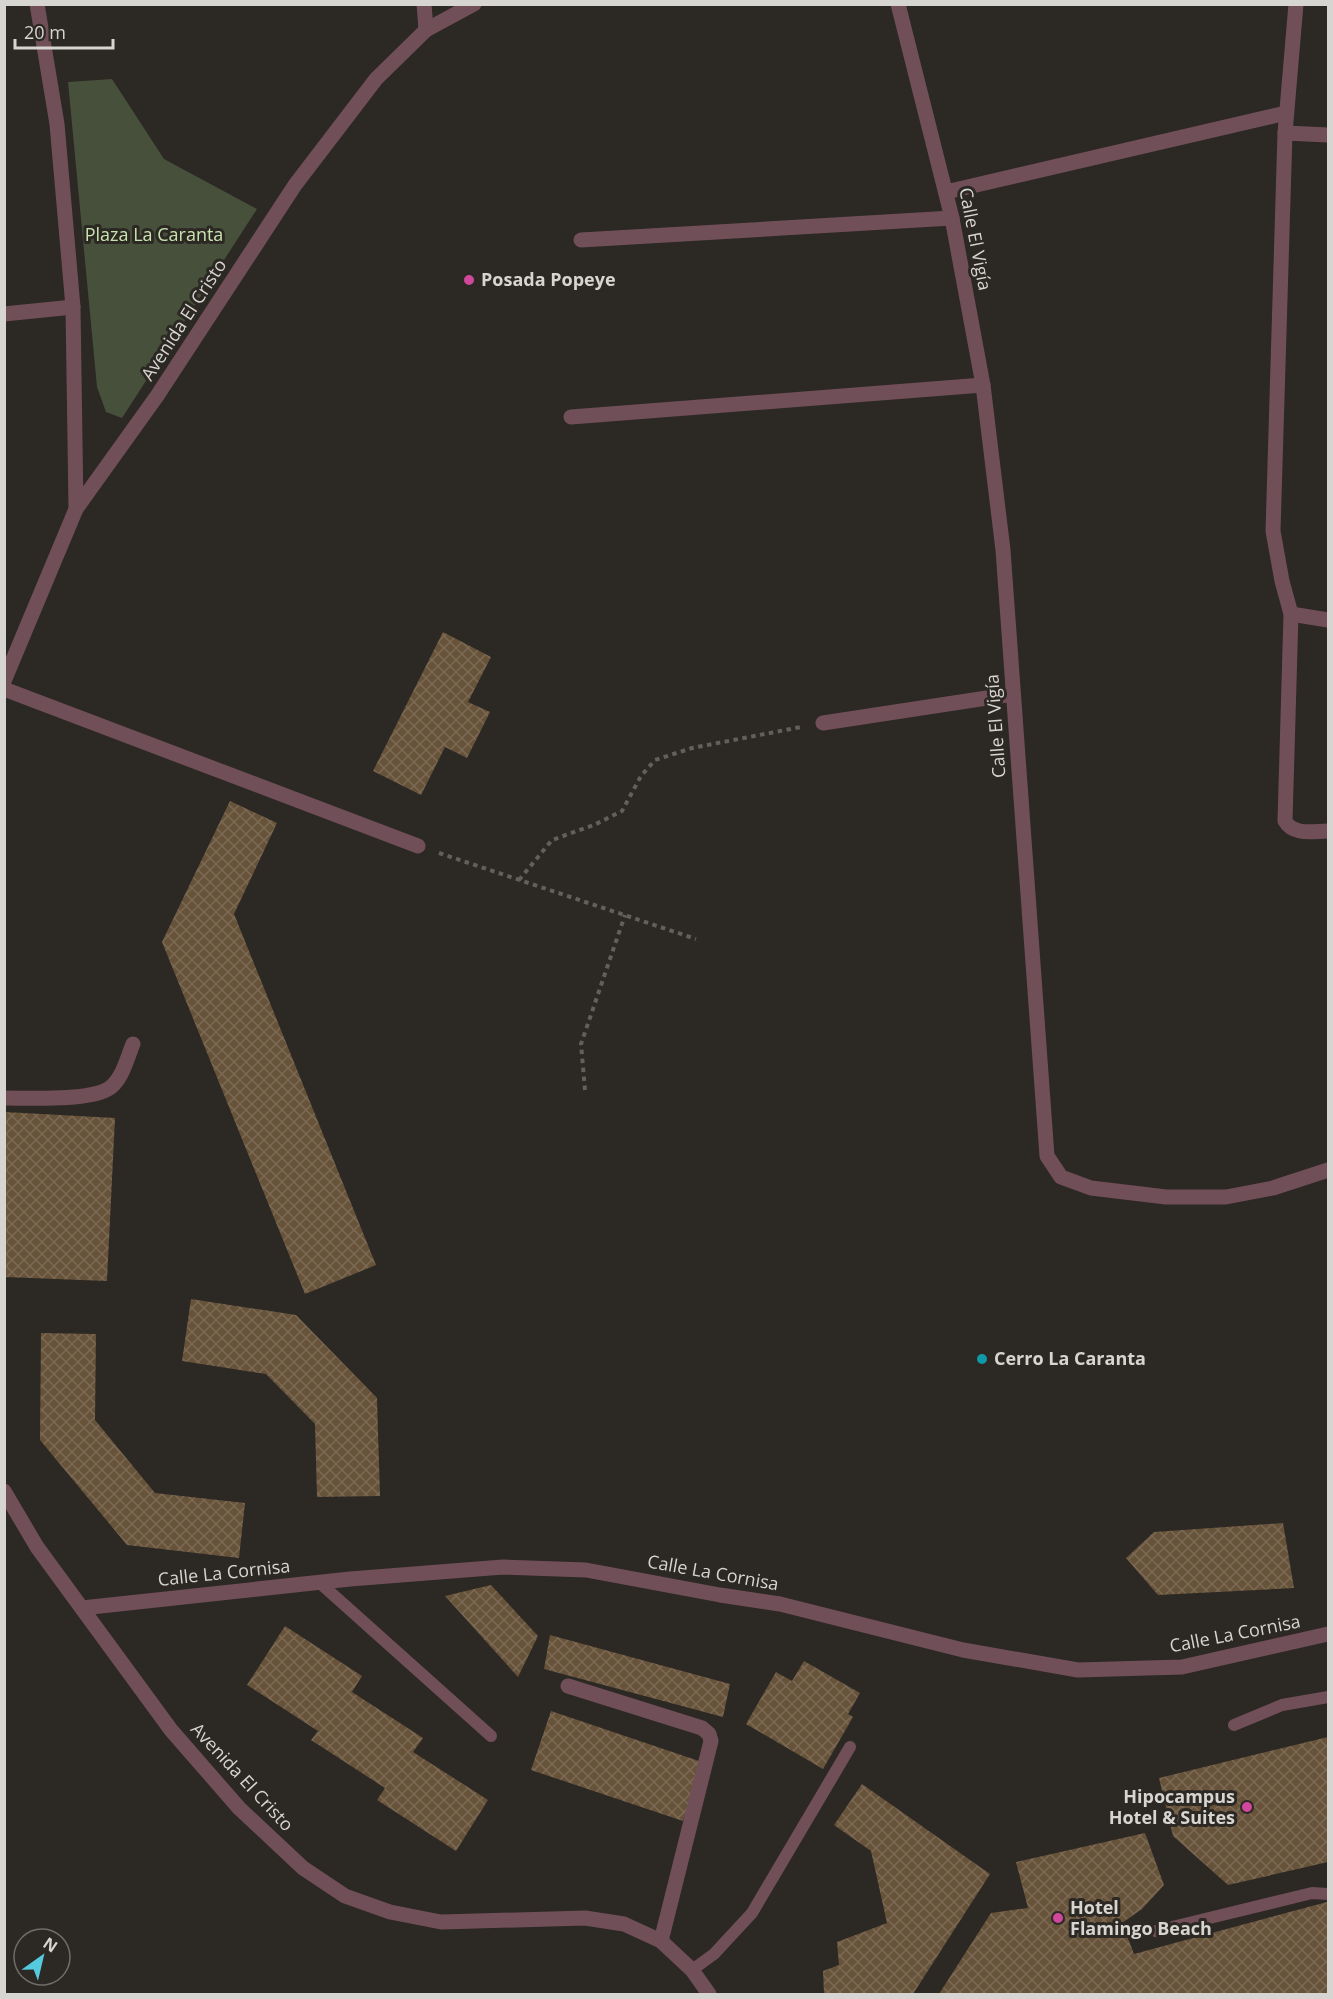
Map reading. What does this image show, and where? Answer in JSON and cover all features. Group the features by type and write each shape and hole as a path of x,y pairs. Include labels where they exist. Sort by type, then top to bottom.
{"street":[{"path":"37,4 57,124 73,306 75,509"},
{"path":"424,4 426,30"},
{"name":"Avenida El Cristo","path":"4,681 75,509 158,396 295,185 376,79 426,30 474,4"},
{"name":"Calle El Vigía","path":"898,4 952,218 983,385 1003,550 1047,1155 1061,1177 1091,1188 1166,1197 1226,1197 1274,1188 1329,1170"},
{"path":"1296,4 1285,133 1273,531 1282,581 1291,614 1285,821 1290,828 1297,831 1329,831"},
{"path":"946,192 1286,112"},
{"path":"1285,133 1329,135"},
{"path":"581,240 952,218"},
{"path":"4,314 73,306"},
{"path":"571,417 983,385"},
{"path":"1291,614 1329,620"},
{"path":"4,689 418,846"},
{"path":"823,723 1013,694"},
{"path":"4,1098 85,1095 109,1089 121,1074 133,1044"},
{"name":"Avenida El Cristo","path":"4,1491 37,1547 171,1730 239,1808 303,1868 345,1896 390,1912 441,1922 585,1918 624,1924 661,1941 692,1970 709,1995"},
{"name":"Calle La Cornisa","path":"82,1608 320,1583 503,1567 586,1570 780,1604 963,1650 1078,1670 1182,1667 1329,1634"},
{"path":"568,1686 702,1728 709,1734 711,1741 661,1941"}],"lane":[{"path":"320,1583 490,1736"},
{"path":"1234,1725 1282,1706 1329,1697"},
{"path":"692,1970 714,1954 752,1913 850,1747"},
{"path":"1156,1931 1312,1893 1329,1894"}],"path":[{"path":"519,880 552,840 622,812 641,776 655,760 692,748 823,723"},
{"path":"418,846 696,939"},
{"path":"585,1090 582,1044 625,915"}],"green space":[{"name":"Plaza La Caranta","path":"112,79 164,159 257,209 122,418 106,412 97,387 68,82"}],"building":[{"path":"443,632 491,657 468,702 490,712 467,758 445,747 421,795 373,771"},
{"path":"230,801 277,823 234,914 376,1265 305,1294 162,942"},
{"path":"5,1112 115,1118 107,1281 5,1277"},
{"path":"191,1299 296,1315 377,1398 380,1496 317,1497 315,1424 266,1374 182,1361"},
{"path":"41,1333 96,1334 95,1420 155,1493 245,1503 239,1558 127,1545 40,1440"},
{"path":"1283,1523 1294,1588 1158,1595 1126,1558 1154,1532"},
{"path":"491,1585 538,1636 518,1677 445,1596"},
{"path":"285,1626 362,1676 352,1692 423,1738 413,1752 488,1800 456,1851 377,1800 385,1788 311,1740 318,1731 247,1685"},
{"path":"550,1635 730,1684 723,1717 544,1669"},
{"path":"804,1661 860,1693 848,1714 853,1717 823,1769 746,1724 776,1672 792,1681"},
{"path":"551,1711 702,1762 683,1821 531,1770"},
{"name":"Hipocampus Hotel & Suites","path":"1328,1737 1328,1862 1228,1885 1173,1836 1159,1778"},
{"path":"862,1784 990,1874 913,1994 824,1994 823,1971 839,1965 837,1942 887,1923 871,1851 834,1825"},
{"name":"Hotel Flamingo Beach","path":"1145,1833 1164,1885 1142,1909 1122,1923 1134,1954 1327,1902 1328,1994 939,1994 991,1913 1028,1908 1016,1862"}],"place":[{"name":"Posada Popeye","path":"469,280"},
{"name":"Cerro La Caranta","path":"982,1359"},
{"name":"Hipocampus Hotel & Suites","path":"1247,1807"},
{"name":"Hotel Flamingo Beach","path":"1058,1918"}]}
